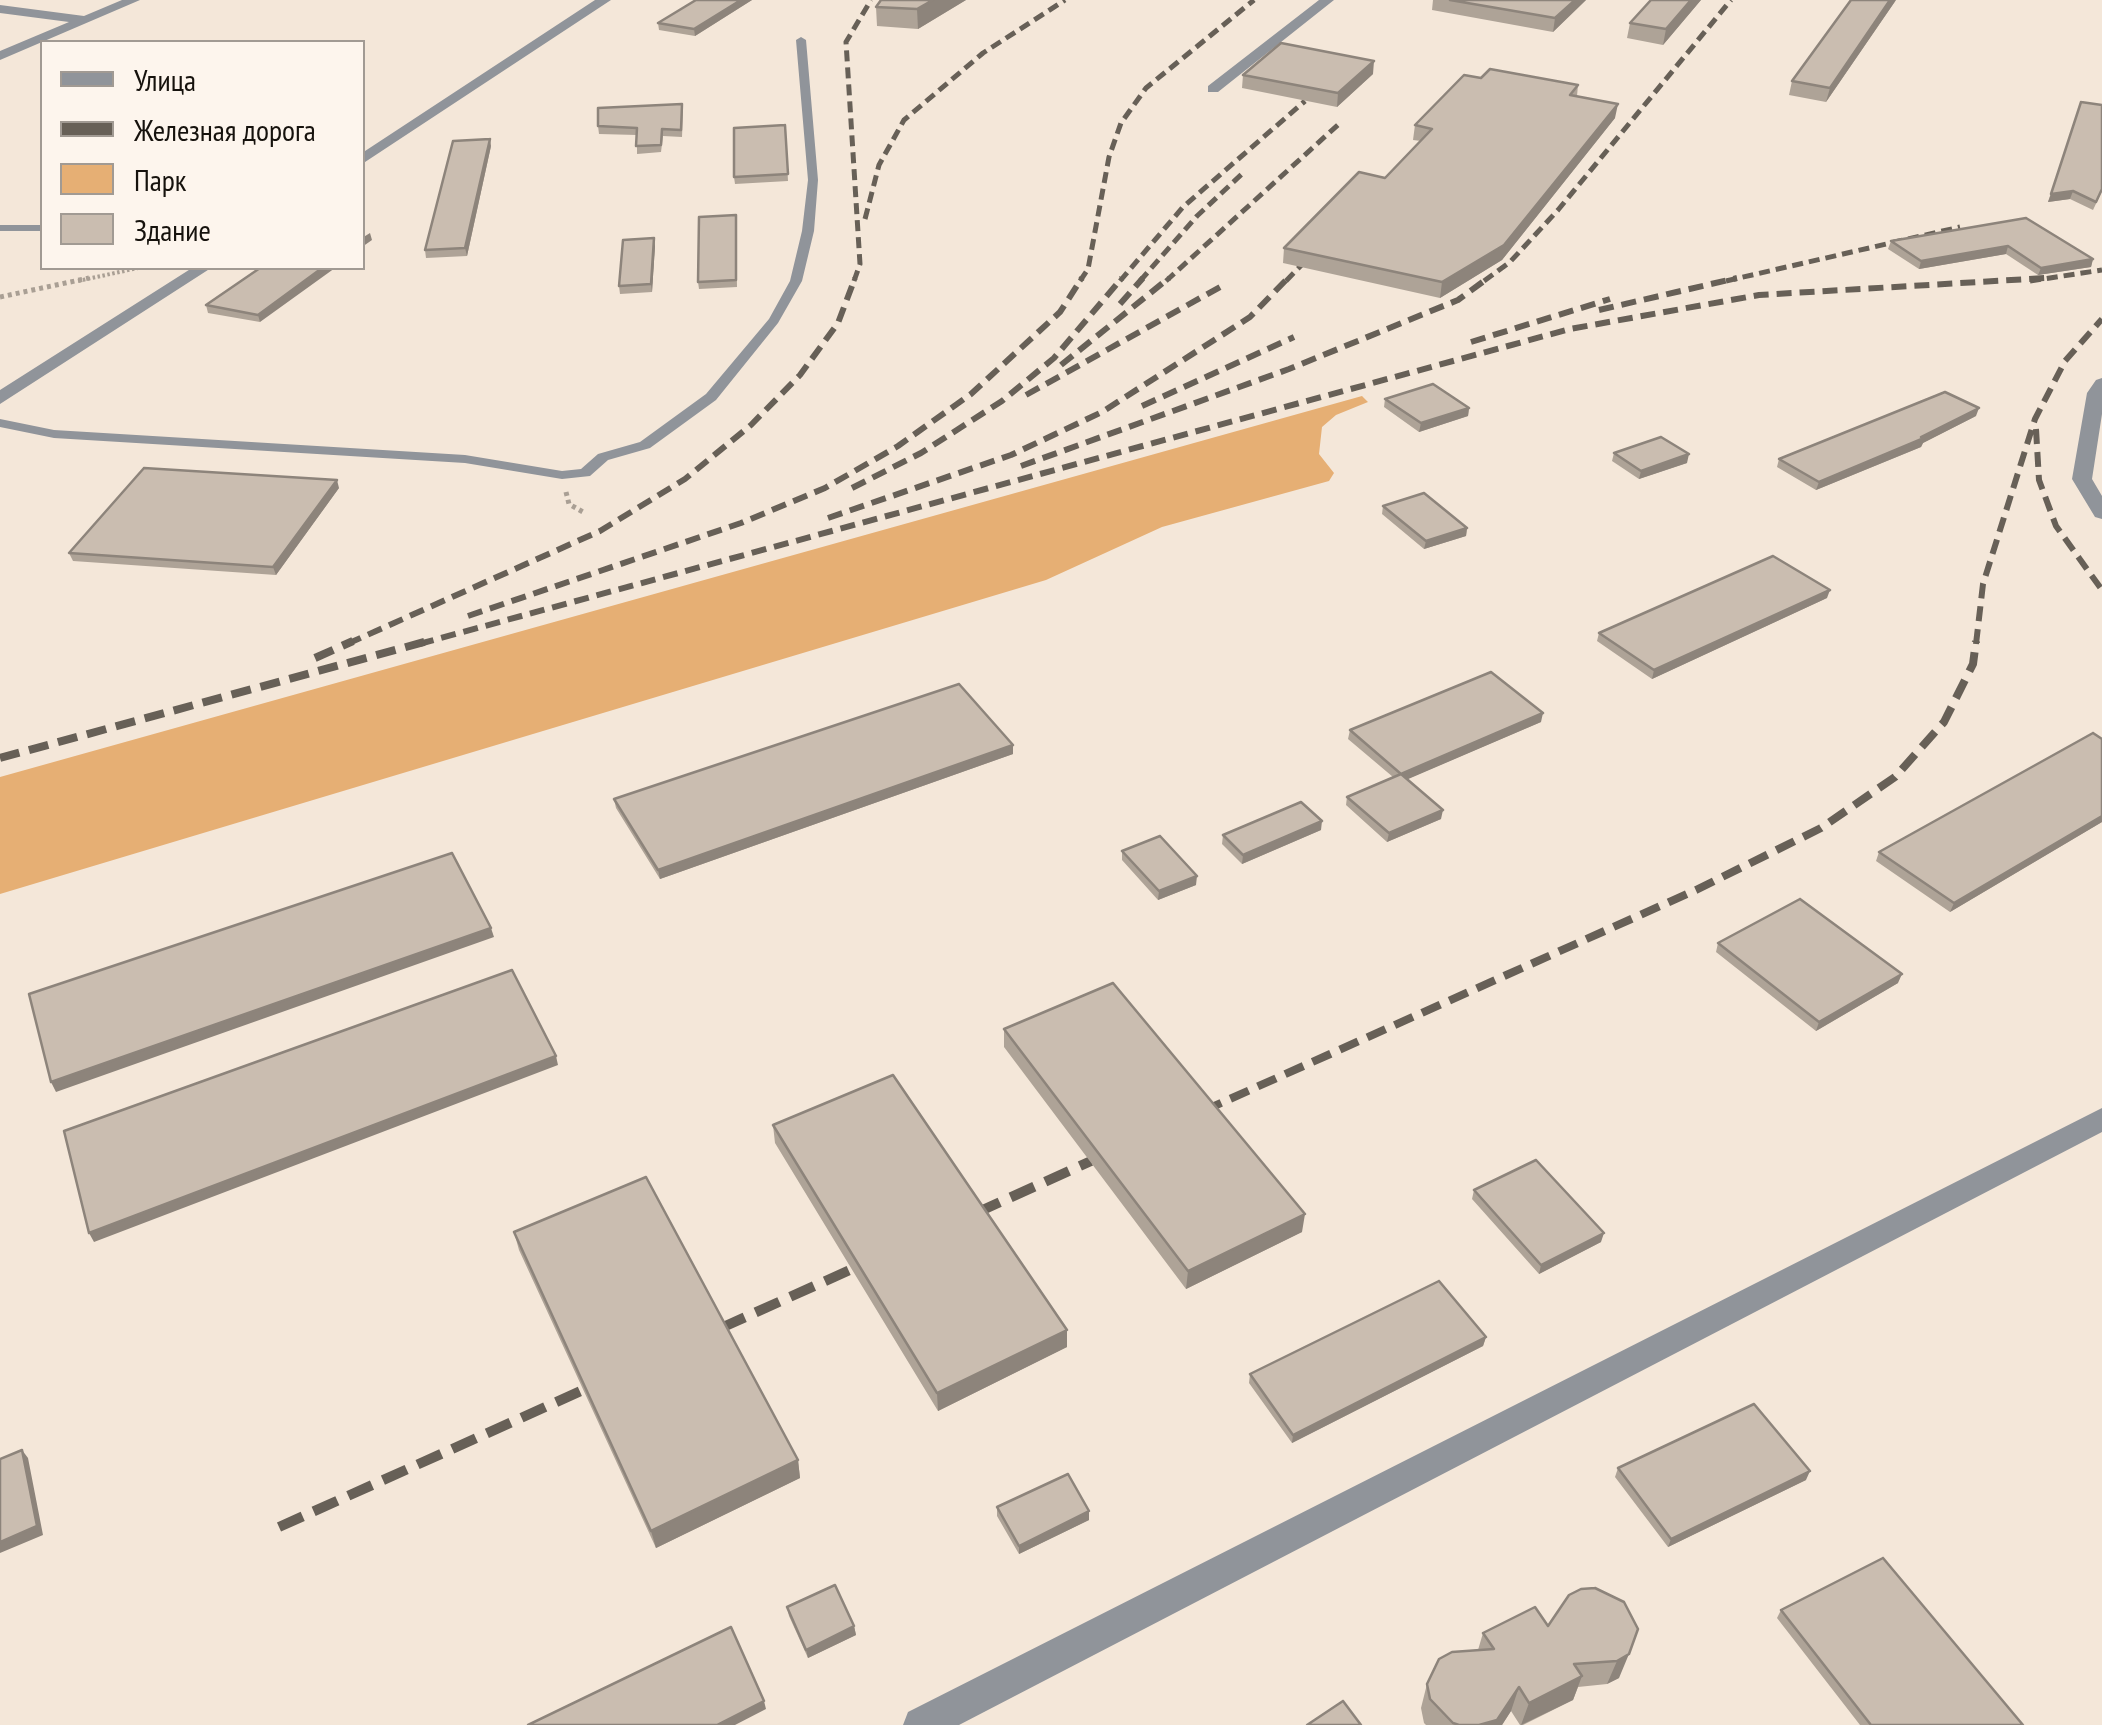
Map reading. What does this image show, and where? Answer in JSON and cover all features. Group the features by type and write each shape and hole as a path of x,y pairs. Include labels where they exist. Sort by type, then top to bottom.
{"street":[{"path":"0,56 132,0"},
{"path":"365,158 604,0"},
{"path":"1213,90 1327,0"},
{"path":"0,9 84,20"},
{"path":"0,398 200,270"},
{"path":"2102,384 2082,479 2102,514"},
{"path":"921,1725 2102,1119"}],"lane":[{"path":"0,423 54,434 465,459 562,475 585,472 603,457 645,445 712,397 774,320 796,281 808,231 814,180 802,40"},
{"path":"0,228 40,228"}],"path":[{"path":"0,297 128,270"}],"green space":[{"path":"1362,396 1368,402 1336,415 1322,427 1319,454 1334,473 1329,481 1162,527 1046,580 0,894 0,777"}],"building":[{"path":"696,0 741,0 694,29 658,23"},
{"path":"881,0 933,0 917,9 876,7"},
{"path":"1450,0 1575,0 1555,18"},
{"path":"1651,0 1691,0 1666,29 1630,23"},
{"path":"1851,0 1890,0 1830,88 1792,81"},
{"path":"1281,43 1374,61 1338,93 1243,75"},
{"path":"1490,69 1578,85 1570,95 1618,104 1504,245 1442,282 1284,248 1359,172 1385,178 1432,129 1415,125 1464,75 1481,78"},
{"path":"2081,102 2102,105 2102,189 2096,202 2073,191 2051,194"},
{"path":"682,104 681,130 662,129 661,145 636,146 637,128 598,126 598,108"},
{"path":"785,125 788,174 734,177 734,128"},
{"path":"490,139 465,248 425,250 453,141"},
{"path":"736,215 736,280 698,282 699,217"},
{"path":"2026,218 2093,259 2041,268 2008,246 1921,261 1891,241"},
{"path":"654,238 651,284 619,286 623,240"},
{"path":"257,270 319,270 258,315 206,305"},
{"path":"1433,384 1469,408 1421,423 1385,399"},
{"path":"1945,392 1979,408 1921,437 1924,438 1819,482 1779,459"},
{"path":"1661,437 1689,454 1641,471 1614,453"},
{"path":"144,468 337,480 273,567 69,553"},
{"path":"1424,493 1467,528 1426,541 1383,506"},
{"path":"1773,556 1830,590 1654,670 1599,633"},
{"path":"1491,672 1543,713 1401,774 1350,730"},
{"path":"959,684 1013,745 658,870 614,799"},
{"path":"2093,733 2102,739 2102,816 1954,903 1879,852"},
{"path":"1401,774 1443,810 1389,833 1347,797"},
{"path":"1301,802 1322,821 1243,855 1223,835"},
{"path":"1160,836 1197,876 1159,891 1122,851"},
{"path":"452,853 491,928 51,1082 29,994"},
{"path":"1800,899 1902,974 1819,1022 1718,943"},
{"path":"512,970 556,1056 89,1233 64,1131"},
{"path":"1113,983 1305,1214 1188,1271 1004,1029"},
{"path":"893,1075 1067,1330 937,1393 773,1125"},
{"path":"1536,1160 1604,1233 1541,1265 1474,1190"},
{"path":"646,1177 798,1460 651,1531 514,1232"},
{"path":"1439,1281 1486,1337 1293,1435 1250,1374"},
{"path":"1754,1404 1810,1471 1671,1539 1618,1468"},
{"path":"22,1450 37,1526 0,1542 0,1459"},
{"path":"1068,1474 1089,1511 1019,1546 997,1507"},
{"path":"1883,1558 2023,1725 1871,1725 1781,1610"},
{"path":"835,1585 854,1626 806,1650 787,1607"},
{"path":"1595,1588 1624,1602 1638,1629 1629,1654 1617,1661 1574,1664 1582,1676 1529,1703 1519,1687 1497,1720 1479,1725 1453,1723 1430,1699 1427,1684 1439,1659 1452,1652 1494,1649 1483,1633 1535,1607 1548,1626 1569,1595"},
{"path":"731,1627 764,1701 717,1725 528,1725"},
{"path":"1343,1701 1361,1725 1307,1725"}],"railway":[{"path":"854,281 860,264 846,42 871,0"},
{"path":"865,219 879,165 904,120 983,53 1065,0"},
{"path":"1082,278 1088,269 1109,157 1121,123 1146,88 1254,0"},
{"path":"1484,281 1510,262 1558,210 1731,0"},
{"path":"1120,281 1183,207 1305,101"},
{"path":"1166,281 1340,123"},
{"path":"1140,281 1197,216 1243,173"},
{"path":"1726,281 1960,227"},
{"path":"1286,281 1320,246"},
{"path":"2030,281 2102,270"},
{"path":"347,644 600,531 685,479 751,425 800,375 838,323 855,278"},
{"path":"468,616 741,523 825,488 898,446 971,394 1060,312 1082,278"},
{"path":"852,488 921,453 1002,401 1054,358 1122,278"},
{"path":"1120,304 1143,278"},
{"path":"1061,365 1169,278"},
{"path":"828,518 1011,455 1102,412 1250,317 1288,278"},
{"path":"1021,466 1289,369 1458,300 1488,278"},
{"path":"1599,310 1737,278"},
{"path":"419,644 1570,329 1759,295 2046,278"},
{"path":"1026,395 1220,287"},
{"path":"1471,342 1610,299"},
{"path":"1976,644 1983,584 2035,419 2065,361 2102,319"},
{"path":"1142,406 1294,337"},
{"path":"2036,429 2039,480 2056,526 2102,590"},
{"path":"315,658 353,641"},
{"path":"0,758 428,641"},
{"path":"1203,1111 1696,890 1821,828 1895,777 1944,722 1973,664 1976,641"},
{"path":"976,1213 1091,1161"},
{"path":"721,1328 852,1269"},
{"path":"279,1527 583,1390"}]}
